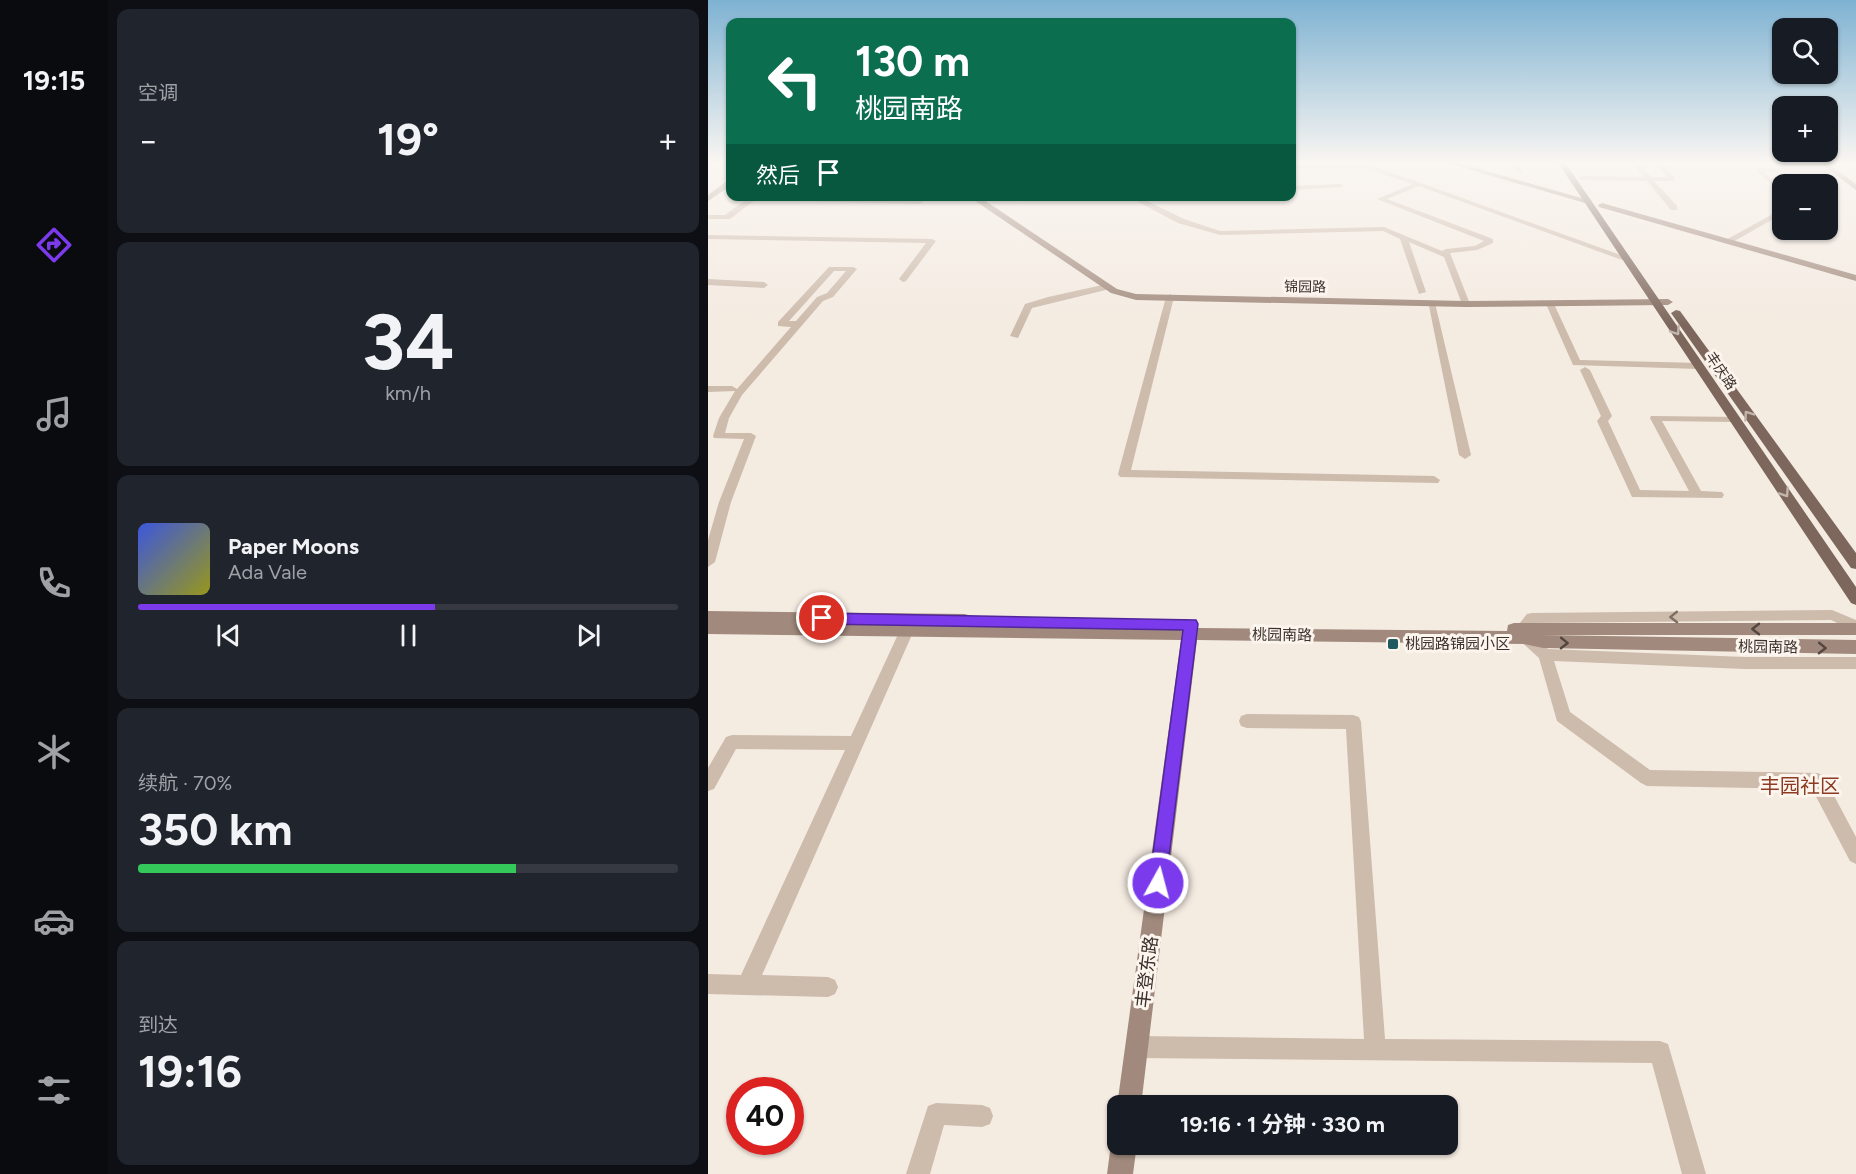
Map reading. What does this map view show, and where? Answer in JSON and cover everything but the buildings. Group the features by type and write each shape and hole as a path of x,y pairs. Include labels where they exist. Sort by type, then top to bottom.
{"main road":[{"name":"丰庆路","path":"1598,216 1625,258 1663,303 1856,564"},
{"name":"丰庆路","path":"1609,216 1699,366 1856,599"}],"street":[{"path":"708,216 727,217"},
{"name":"锦园路","path":"1001,216 1107,287 1136,297 1466,304 1663,303"},
{"path":"1170,216 1220,233 1384,229 1447,256"},
{"path":"1423,216 1490,241 1477,248 1446,251 1466,304"},
{"path":"1507,216 1625,258"},
{"path":"1640,216 1856,278"},
{"path":"717,224 727,217"},
{"path":"1728,241 1772,217"},
{"path":"708,237 932,241 903,279"},
{"path":"1403,237 1422,292"},
{"path":"708,562 726,502 751,436 718,436 724,418 738,394 800,324 820,299 831,295 853,269 832,269 781,324 800,324"},
{"path":"708,282 764,285"},
{"path":"1016,336 1028,306 1049,297 1080,295 1107,287"},
{"path":"1170,297 1124,474 1434,480"},
{"path":"1431,303 1465,455"},
{"path":"1550,304 1576,363 1699,366"},
{"path":"1585,370 1607,416 1602,421 1636,494 1718,495"},
{"path":"708,389 732,389"},
{"path":"1697,494 1655,418 1735,419"},
{"name":"桃园南路","path":"708,617 1190,629 1523,633 1856,628"},
{"name":"桃园南路","path":"708,628 1190,629"},
{"name":"丰登东路","path":"1131,1095 1190,629"},
{"path":"747,985 907,630"},
{"path":"1523,633 1545,655 1563,716 1647,778 1817,781 1856,855"},
{"name":"桃园南路","path":"1523,633 1543,642 1856,647"},
{"path":"1545,655 1745,663 1856,663"},
{"path":"1247,721 1353,722 1375,1049"},
{"path":"708,783 732,742 856,743"},
{"path":"708,984 828,987"},
{"path":"1137,1047 1660,1052 1694,1174"},
{"path":"918,1174 936,1114 982,1116"},
{"path":"1120,1174 1123,1155"}],"place":[{"name":"桃园路锦园小区","path":"1393,644"}],"district":[{"name":"丰园社区","path":"1800,786"}],"route":[{"path":"822,618 1191,624 1158,883"}]}
